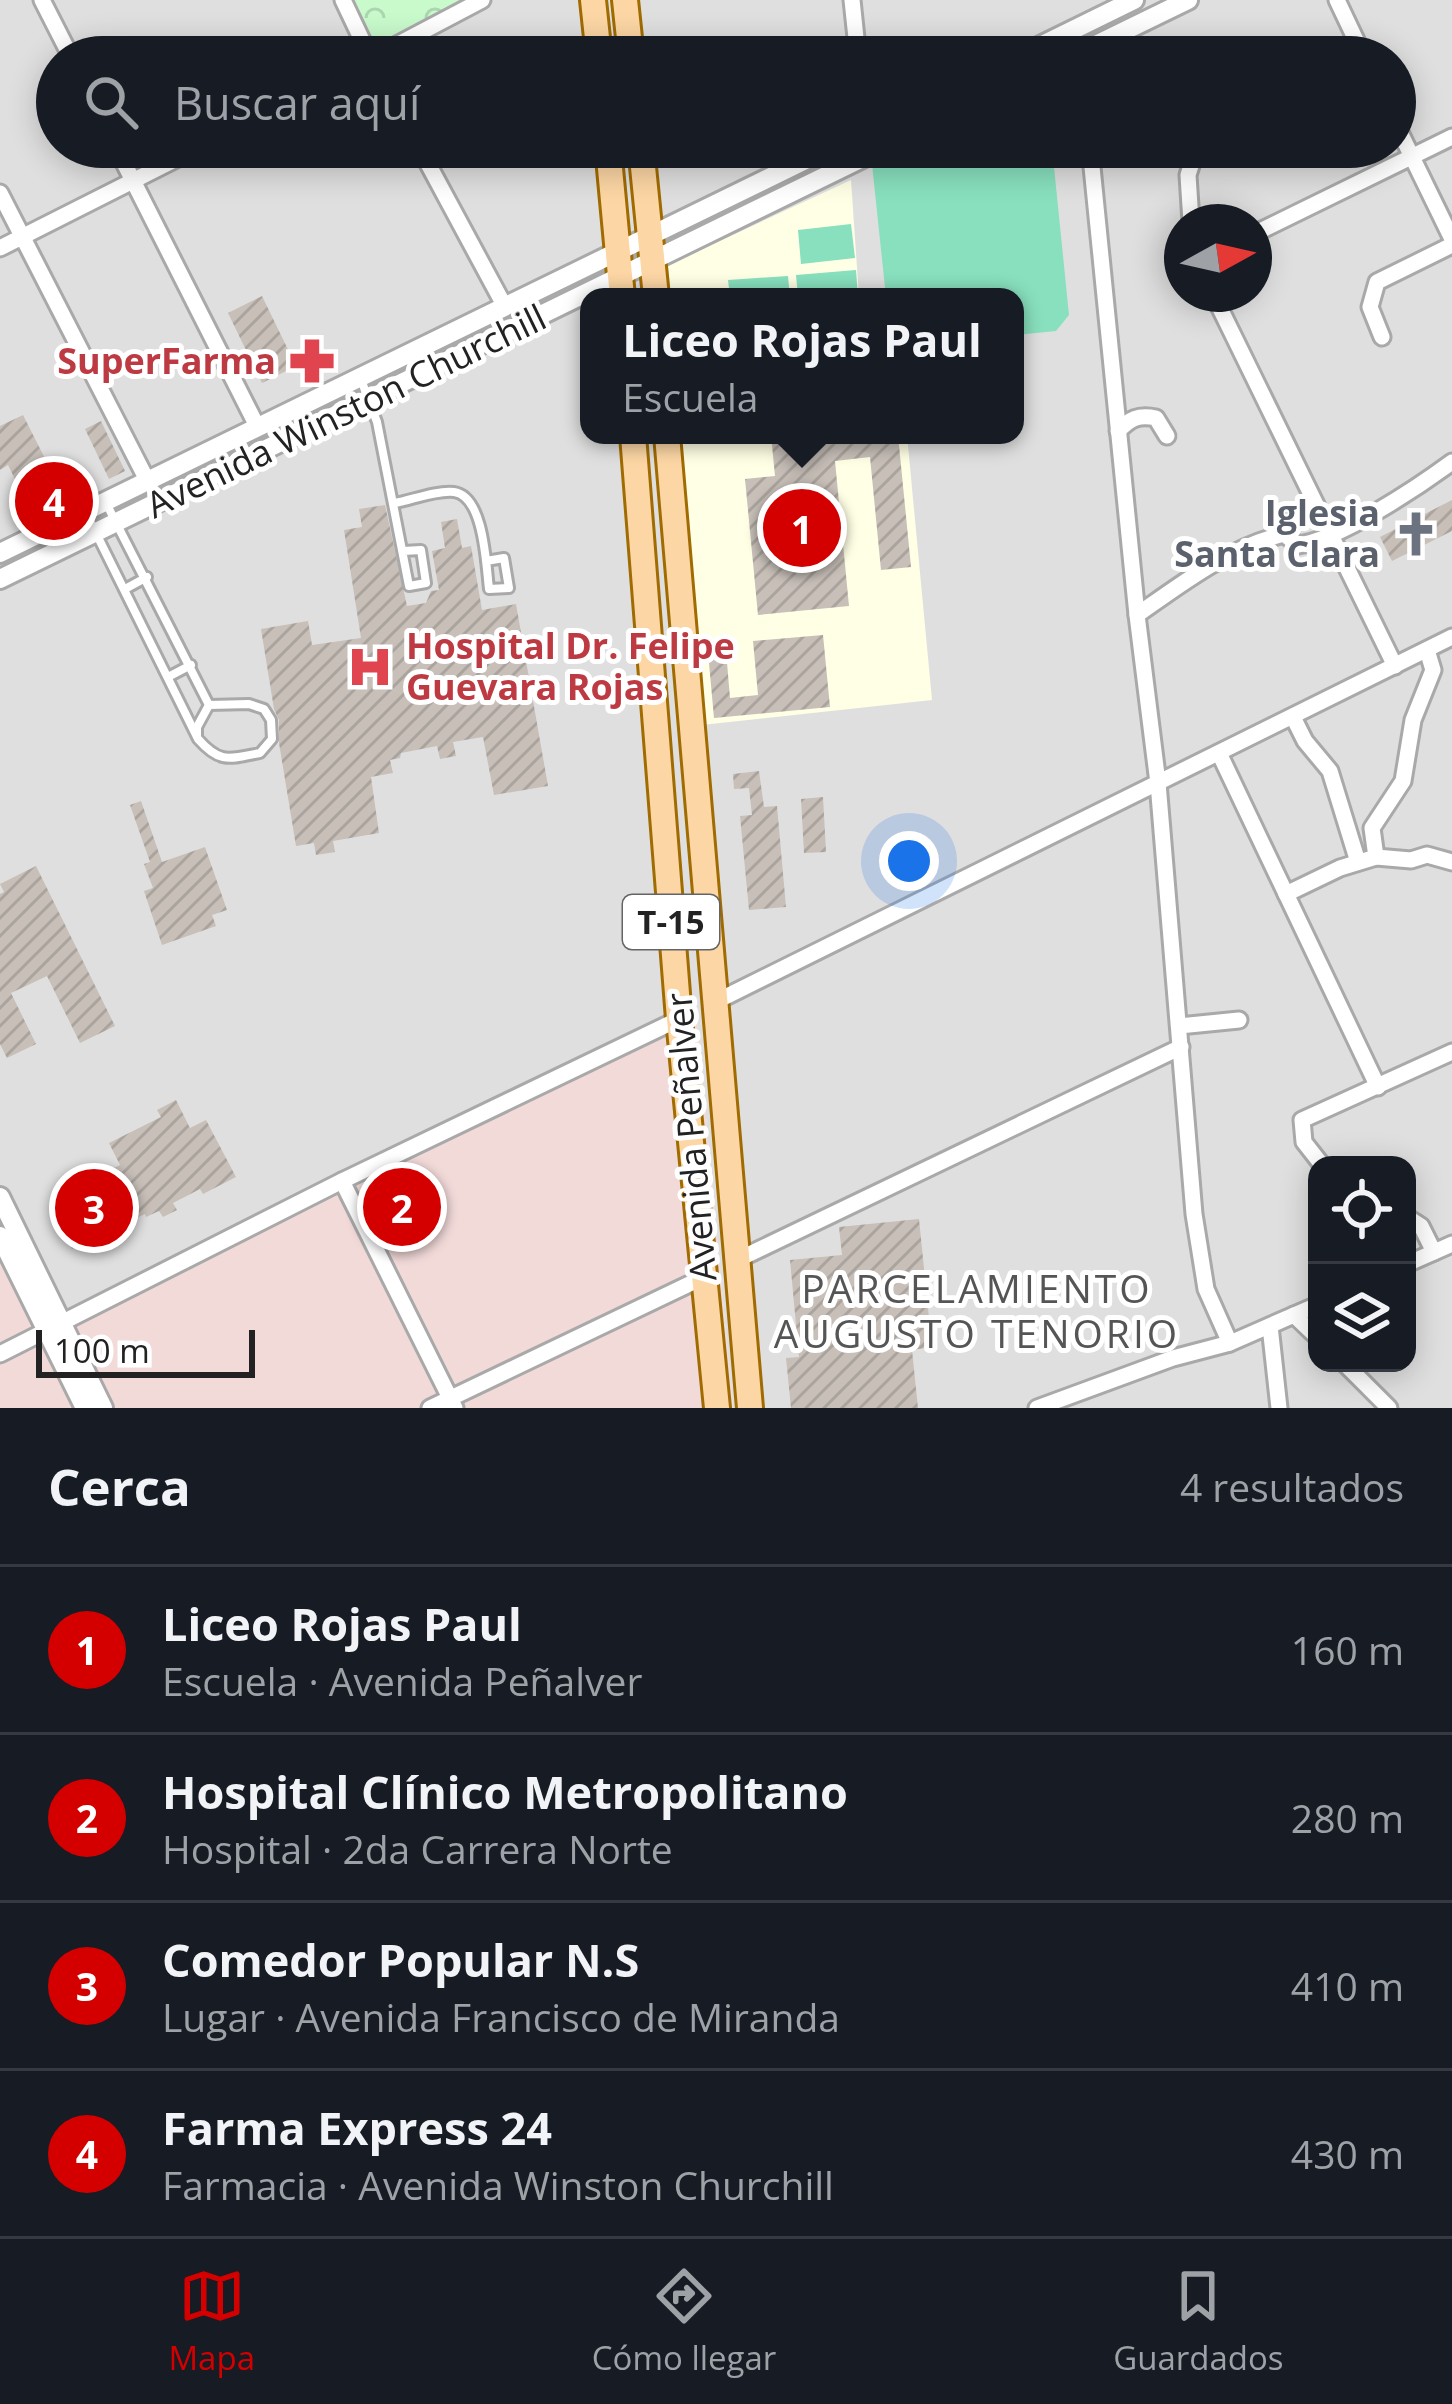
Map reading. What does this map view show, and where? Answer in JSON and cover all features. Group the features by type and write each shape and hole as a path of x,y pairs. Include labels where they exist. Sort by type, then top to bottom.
{"main road":[{"path":"593,0 597,36"},
{"path":"626,0 629,36"},
{"path":"610,168 621,287"},
{"path":"642,168 655,288"},
{"name":"Avenida Peñalver","path":"634,444 679,1019 717,1408"},
{"name":"Avenida Peñalver","path":"668,444 750,1408"}],"street":[{"path":"42,0 60,36"},
{"path":"344,0 362,36"},
{"path":"413,36 482,0"},
{"path":"852,0 856,36"},
{"path":"1052,36 1094,10 1134,0"},
{"path":"1116,36 1188,0"},
{"path":"1337,0 1354,36"},
{"path":"1416,155 1452,137"},
{"path":"1382,338 1370,307 1377,281 1452,242 1416,166"},
{"path":"126,168 257,426"},
{"path":"0,248 160,168"},
{"path":"429,168 504,305"},
{"name":"Avenida Winston Churchill","path":"3,545 85,511 789,168"},
{"name":"Avenida Winston Churchill","path":"621,287 653,262 843,168"},
{"path":"1092,168 1158,783 1200,1261 1210,1301 1230,1343"},
{"path":"1190,168 1190,204"},
{"path":"1272,224 1389,168"},
{"path":"0,194 147,480"},
{"name":"Avenida Winston Churchill","path":"0,579 370,400 580,305"},
{"path":"1222,312 1395,666"},
{"path":"1118,431 1144,415 1156,418 1167,436"},
{"path":"1137,615 1192,573 1240,548 1284,534 1298,544 1330,535 1423,484 1452,462"},
{"path":"713,1004 1452,638"},
{"path":"1376,857 1372,828 1402,781 1413,720 1433,670 1427,650"},
{"path":"1293,717 1305,741 1330,771 1358,862"},
{"path":"1219,753 1378,1088"},
{"path":"1286,894 1376,857 1411,860 1427,855 1452,862"},
{"path":"0,1354 342,1181 679,1019"},
{"path":"1179,1026 1239,1020"},
{"path":"737,1260 1181,1047"},
{"path":"1315,1156 1304,1142 1302,1120 1452,1052"},
{"path":"342,1181 452,1403"},
{"path":"0,1197 85,1408"},
{"path":"1416,1223 1434,1252"},
{"path":"0,1236 104,1408"},
{"path":"1416,1260 1452,1244"},
{"path":"430,1408 452,1403 704,1277"},
{"path":"1044,1406 1173,1358 1230,1343 1308,1309"},
{"path":"1294,1315 1308,1328"},
{"path":"1270,1326 1279,1408"},
{"path":"1353,1372 1389,1408"}],"lane":[{"path":"359,376 370,400 395,503 403,551 409,586 426,584 422,550 403,551"},
{"path":"395,503 448,492 470,500 477,513 489,589 508,588 504,558 486,561"},
{"path":"105,500 209,705"},
{"path":"85,511 198,739 212,755 222,758 260,753 272,739 271,720 264,709 249,704 209,705"},
{"path":"125,589 147,577"},
{"path":"168,677 191,665"},
{"path":"198,739 197,727 209,705"}],"shaded area":[{"path":"0,0 1452,0 1452,1408 733,1408 697,1020 56,1330 0,1215 0,563 9,558 0,539"},
{"path":"851,180 858,288 670,288 668,265"},
{"path":"682,444 908,444 932,700 702,725"},
{"path":"697,1019 733,1408 0,1408 0,1215 57,1330"}],"green space":[{"path":"354,0 465,0 394,36 372,36"},
{"path":"872,168 1054,168 1069,315 1056,331 1024,334 1024,288 885,288"},
{"path":"851,224 855,258 801,264 798,230"},
{"path":"856,270 857,288 797,288 796,275"},
{"path":"788,276 789,288 729,288 728,280"}],"building":[{"path":"262,296 296,366 262,383 228,313"},
{"name":"SuperFarma","path":"318,345 328,367 307,378 296,356"},
{"path":"23,415 68,504 35,520 8,465 0,470 0,426"},
{"path":"101,421 125,471 109,479 85,429"},
{"path":"772,444 899,444 911,567 881,570 870,457 835,461 849,606 758,615 745,479 775,476"},
{"name":"Iglesia Santa Clara","path":"1452,500 1452,531 1392,561 1380,537"},
{"name":"Hospital Dr. Felipe Guevara Rojas","path":"385,505 407,606 426,603 431,591 439,590 432,551 445,548 441,522 457,519 462,548 471,546 482,610 516,604 548,786 494,795 483,737 453,742 456,756 440,759 437,746 401,753 400,758 390,760 393,773 371,777 379,833 333,841 335,852 316,855 314,843 296,846 261,629 308,621 312,645 361,638 344,530 362,527 359,509"},
{"path":"823,635 830,707 714,718 707,641 725,639 730,698 758,695 753,641"},
{"path":"759,771 764,807 777,806 786,907 749,910 740,816 752,815 749,788 734,789 733,774"},
{"path":"823,797 826,852 804,853 801,799"},
{"path":"141,801 162,862 205,847 227,910 212,915 216,926 162,945 144,891 153,888 144,864 150,862 130,805"},
{"path":"36,866 115,1026 80,1043 47,976 11,993 36,1044 7,1058 0,1044 0,894 4,892 0,884"},
{"path":"176,1100 190,1128 206,1120 236,1177 173,1203 177,1210 163,1217 159,1211 145,1214 72,1249 55,1196 120,1165 109,1143 161,1117 157,1110"},
{"path":"919,1219 932,1347 912,1350 918,1408 791,1408 786,1358 799,1357 790,1260 842,1255 839,1227"}],"place":[{"name":"SuperFarma","path":"312,361"},
{"name":"Farma Express 24","path":"54,501"},
{"name":"Liceo Rojas Paul","path":"802,528"},
{"name":"Iglesia Santa Clara","path":"1416,534"},
{"name":"Hospital Dr. Felipe Guevara Rojas","path":"370,667"},
{"name":"Hospital Clínico Metropolitano","path":"402,1207"},
{"name":"Comedor Popular N.S","path":"94,1208"}],"district":[{"name":"PARCELAMIENTO AUGUSTO TENORIO","path":"977,1312"}]}
